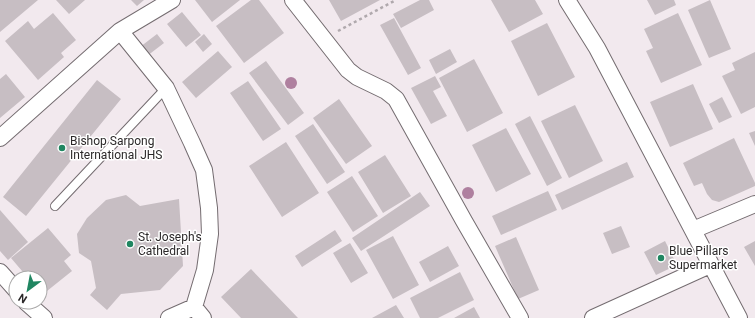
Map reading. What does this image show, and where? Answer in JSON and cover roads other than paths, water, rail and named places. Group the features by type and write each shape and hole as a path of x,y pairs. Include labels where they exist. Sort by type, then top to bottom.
{"street":[{"path":"0,138 120,31 172,0"},
{"path":"293,0 348,70 357,77 386,91 396,99 520,318"},
{"path":"567,0 597,48 739,318"},
{"path":"120,31 166,88 204,170 210,208 210,234 199,312 169,318"},
{"path":"693,230 755,204"},
{"path":"593,318 710,265"},
{"path":"0,272 8,281"},
{"path":"35,310 44,318"}],"lane":[{"path":"55,206 166,88"}],"place":[{"name":"Bishop Sarpong International JHS","path":"62,148"},
{"name":"St. Joseph's Cathedral","path":"130,244"},
{"name":"Blue Pillars Supermarket","path":"661,258"}]}
